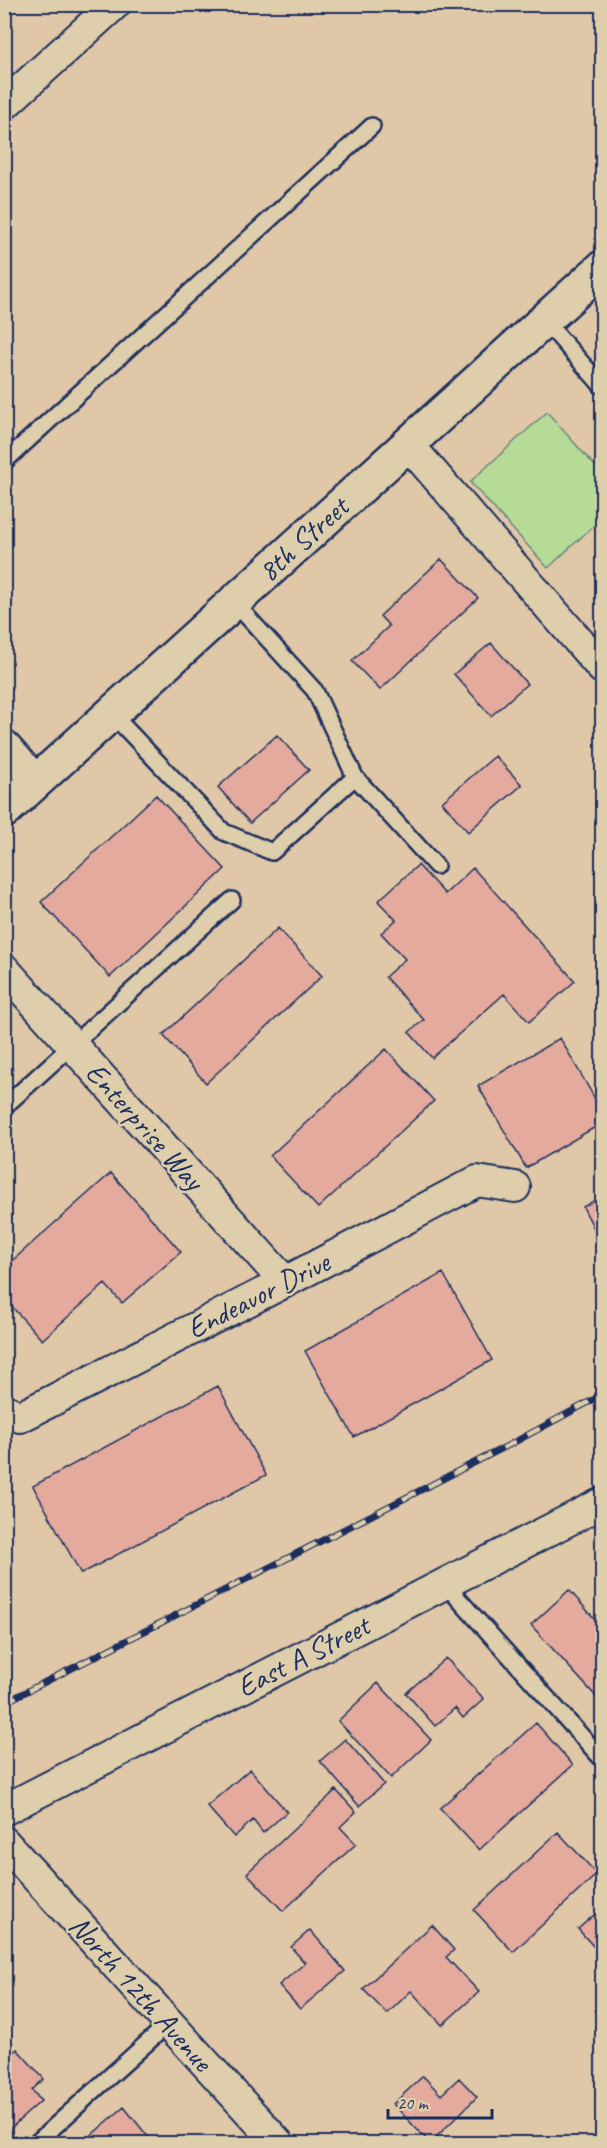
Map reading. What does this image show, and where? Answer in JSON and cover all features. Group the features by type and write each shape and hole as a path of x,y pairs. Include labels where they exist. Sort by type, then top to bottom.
{"street":[{"path":"4,105 116,4"},
{"name":"8th Street","path":"4,811 603,268"},
{"path":"408,444 603,668"},
{"path":"4,745 37,782"},
{"name":"Enterprise Way","path":"4,969 285,1282"},
{"name":"Endeavor Drive","path":"4,1409 20,1417 477,1181 514,1187"},
{"name":"East A Street","path":"4,1810 603,1503"},
{"name":"North 12th Avenue","path":"4,1842 275,2142"}],"lane":[{"path":"4,462 372,126"},
{"path":"544,320 603,386"},
{"path":"234,602 315,692 355,777 436,866"},
{"path":"112,714 224,832 272,852 355,777"},
{"path":"4,1107 232,900"},
{"path":"445,1584 603,1759"},
{"path":"35,2144 168,2023"}],"green space":[{"path":"547,412 602,474 602,518 548,568 470,482"}],"building":[{"path":"441,559 478,598 380,690 352,661 389,626 380,616"},
{"path":"491,643 527,684 491,716 454,674"},
{"path":"277,735 309,770 250,823 218,787"},
{"path":"495,756 522,785 468,832 442,802"},
{"path":"156,795 225,869 110,977 41,902"},
{"path":"418,865 445,894 473,868 575,981 529,1022 504,994 432,1058 409,1032 424,1020 385,977 405,959 381,933 396,920 378,901"},
{"path":"278,928 322,976 206,1083 163,1035"},
{"path":"560,1038 602,1111 602,1123 526,1168 478,1086"},
{"path":"386,1049 434,1101 318,1208 270,1156"},
{"path":"4,1060 13,1070 4,1077"},
{"path":"111,1173 181,1252 122,1303 105,1284 42,1340 4,1298 4,1268"},
{"path":"602,1196 602,1244 583,1207"},
{"path":"443,1273 492,1360 354,1437 305,1351"},
{"path":"218,1386 266,1475 81,1574 33,1486"},
{"path":"569,1590 602,1627 602,1703 531,1625"},
{"path":"446,1658 484,1699 463,1718 455,1708 435,1726 406,1693"},
{"path":"378,1683 431,1740 391,1778 338,1721"},
{"path":"536,1723 573,1765 479,1850 440,1808"},
{"path":"345,1739 384,1784 359,1806 320,1761"},
{"path":"250,1769 287,1812 263,1833 253,1820 234,1837 207,1806"},
{"path":"336,1790 356,1812 340,1827 356,1844 283,1911 247,1873"},
{"path":"558,1832 597,1874 513,1952 474,1910"},
{"path":"602,1908 602,1956 578,1929"},
{"path":"432,1925 454,1950 446,1957 479,1992 442,2025 411,1991 387,2014 363,1989"},
{"path":"310,1930 345,1971 300,2009 279,1985 305,1963 291,1947"},
{"path":"17,2049 44,2079 32,2090 41,2101 4,2134 4,2059"},
{"path":"423,2076 441,2095 459,2078 477,2097 430,2143 393,2104"},
{"path":"124,2107 154,2144 81,2144"}],"railway":[{"path":"4,1703 509,1445 602,1395"}]}
